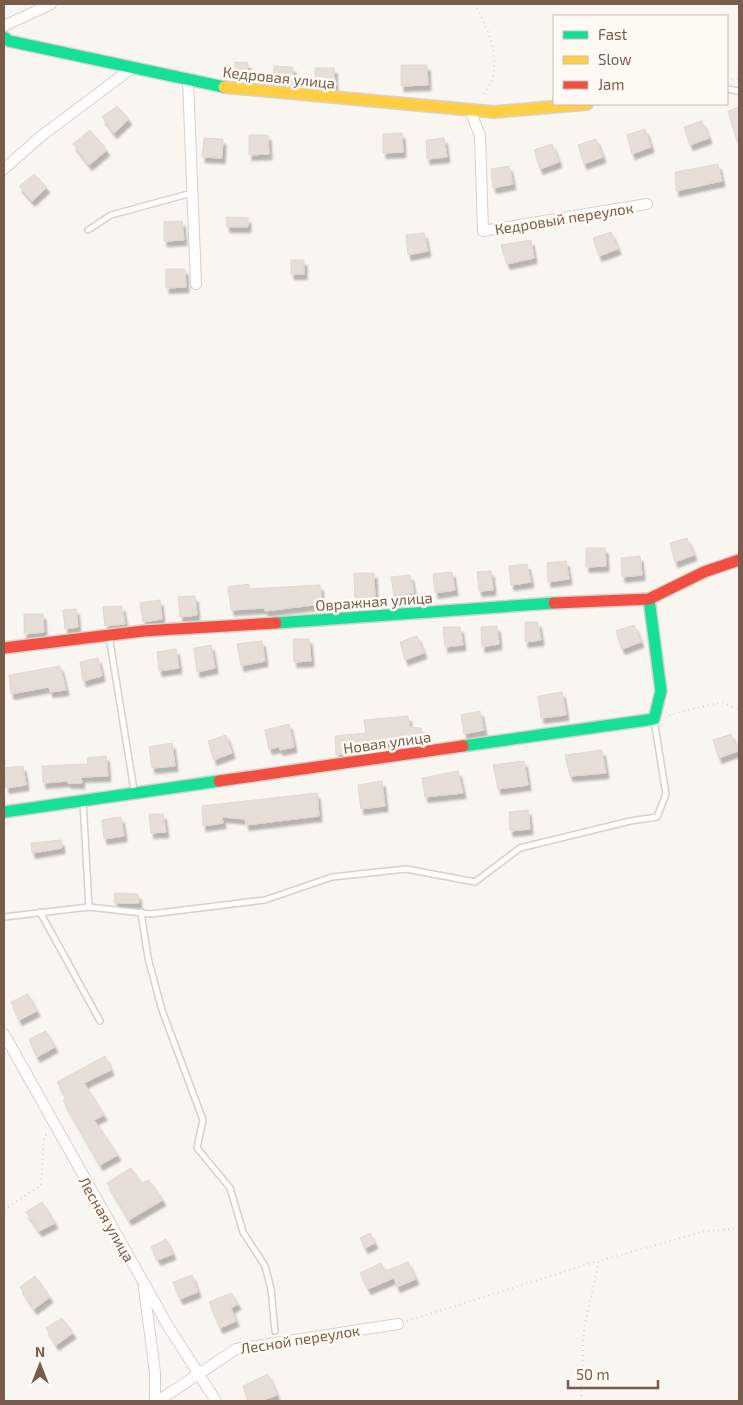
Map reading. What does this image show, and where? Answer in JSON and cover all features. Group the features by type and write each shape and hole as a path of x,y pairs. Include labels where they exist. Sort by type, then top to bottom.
{"street":[{"path":"4,26 51,4"},
{"name":"Кедровая улица","path":"4,38 9,41 232,89 494,112 575,105"},
{"path":"4,170 40,137 132,68"},
{"path":"188,80 196,284"},
{"name":"Кедровый переулок","path":"470,110 480,136 482,231 647,204"},
{"name":"Овражная улица","path":"4,648 109,636 402,615 525,604 649,599 704,572 739,560"},
{"path":"649,599 661,691 654,719"},
{"name":"Новая улица","path":"4,812 654,719"},
{"name":"Лесная улица","path":"4,1034 143,1282 216,1401"},
{"path":"143,1282 155,1373 156,1401"},
{"name":"Лесной переулок","path":"156,1401 236,1349 398,1324"}],"lane":[{"path":"88,230 111,215 192,193"},
{"path":"109,636 134,793"},
{"path":"4,917 89,907 151,914 265,900 332,877 406,869 475,882 520,848 630,820 657,816 666,794 654,719"},
{"path":"82,801 89,907"},
{"path":"40,912 100,1021"},
{"path":"141,912 148,958 162,1010 203,1120 197,1148 230,1188 243,1232 265,1266 271,1289 275,1331"}],"path":[{"path":"470,110 489,89 495,62 492,38 475,4"},
{"path":"654,719 722,702 739,710"},
{"path":"4,1210 41,1185 44,1138 54,1124"},
{"path":"398,1324 599,1261 702,1232 739,1228"},
{"path":"580,1401 584,1328 599,1261"}],"building":[{"path":"235,62 248,63 246,81 235,80"},
{"path":"401,65 427,65 428,85 401,86"},
{"path":"274,66 293,67 293,85 273,83"},
{"path":"315,68 334,68 335,86 315,87"},
{"path":"117,106 129,119 114,133 102,117"},
{"path":"739,107 739,140 737,141 728,111"},
{"path":"702,121 709,138 690,145 684,127"},
{"path":"645,129 651,147 632,154 627,135"},
{"path":"90,130 107,150 89,165 73,144"},
{"path":"402,133 403,152 383,153 383,134"},
{"path":"249,135 268,135 269,154 249,155"},
{"path":"204,138 223,139 222,158 202,157"},
{"path":"444,138 447,157 427,159 426,140"},
{"path":"596,139 603,157 584,164 578,145"},
{"path":"552,144 559,162 540,169 534,150"},
{"path":"718,164 722,181 676,191 675,172"},
{"path":"509,166 513,184 493,188 491,169"},
{"path":"34,174 47,187 32,201 19,186"},
{"path":"226,217 248,218 248,227 227,227"},
{"path":"182,221 184,240 164,241 164,222"},
{"path":"611,232 618,249 599,256 593,238"},
{"path":"424,233 428,251 408,255 406,235"},
{"path":"531,240 534,258 507,264 501,245"},
{"path":"291,260 304,260 304,274 291,274"},
{"path":"166,269 185,269 186,287 166,288"},
{"path":"687,538 694,555 675,562 670,543"},
{"path":"586,548 605,548 606,566 586,567"},
{"path":"640,556 642,575 622,577 621,558"},
{"path":"566,561 569,579 548,582 547,563"},
{"path":"527,564 531,582 511,585 509,566"},
{"path":"491,571 493,590 479,591 477,572"},
{"path":"452,572 455,590 435,593 433,574"},
{"path":"354,573 374,573 375,600 355,603"},
{"path":"410,575 414,593 394,596 391,577"},
{"path":"249,584 249,589 320,585 322,604 265,611 265,608 231,610 228,587"},
{"path":"195,596 197,615 180,617 178,597"},
{"path":"160,600 162,619 143,622 140,603"},
{"path":"122,606 125,624 105,626 103,607"},
{"path":"76,609 78,627 65,629 63,610"},
{"path":"24,614 43,614 44,632 24,634"},
{"path":"525,622 538,622 541,640 525,642"},
{"path":"634,625 641,642 622,649 616,631"},
{"path":"497,626 499,644 482,647 481,627"},
{"path":"443,627 460,627 463,645 445,647"},
{"path":"417,636 424,653 405,660 400,642"},
{"path":"293,639 309,639 311,661 294,662"},
{"path":"262,641 265,661 241,666 237,644"},
{"path":"211,645 215,668 197,672 194,648"},
{"path":"176,649 179,668 159,671 157,652"},
{"path":"98,658 102,676 83,681 80,662"},
{"path":"60,666 66,690 50,692 49,687 11,694 9,675"},
{"path":"562,692 566,715 541,718 538,696"},
{"path":"480,711 484,730 464,734 461,715"},
{"path":"408,716 410,727 421,728 422,739 355,745 356,752 336,755 335,736 366,733 364,720"},
{"path":"289,724 294,747 280,750 279,747 269,749 265,730"},
{"path":"731,734 738,751 719,758 713,740"},
{"path":"226,735 232,753 214,760 208,741"},
{"path":"172,743 175,766 152,768 149,747"},
{"path":"602,750 606,773 570,776 565,755"},
{"path":"106,756 108,776 81,777 82,783 68,783 68,781 43,783 42,766 88,764 87,758"},
{"path":"524,761 528,785 498,789 493,765"},
{"path":"23,766 26,785 6,788 4,768"},
{"path":"458,771 463,793 425,797 422,778"},
{"path":"382,781 385,806 361,809 358,785"},
{"path":"317,793 319,816 246,825 245,819 222,817 223,823 203,826 202,806"},
{"path":"528,810 530,829 510,831 509,812"},
{"path":"149,814 163,814 166,832 151,833"},
{"path":"121,817 124,836 104,839 102,820"},
{"path":"61,840 62,848 32,853 31,843"},
{"path":"115,893 138,894 139,903 114,903"},
{"path":"28,994 37,1011 19,1020 11,1002"},
{"path":"46,1031 55,1047 37,1057 29,1039"},
{"path":"105,1056 111,1070 84,1083 104,1115 94,1120 118,1155 100,1165 63,1100 66,1098 57,1082"},
{"path":"131,1168 142,1183 149,1180 163,1200 129,1220 107,1183"},
{"path":"42,1202 55,1223 39,1231 26,1212"},
{"path":"370,1233 375,1243 365,1248 360,1238"},
{"path":"166,1239 173,1254 158,1260 151,1247"},
{"path":"408,1262 416,1279 397,1287 394,1278 368,1289 360,1273 381,1263 385,1271"},
{"path":"192,1275 198,1292 180,1299 173,1282"},
{"path":"35,1276 50,1297 34,1309 20,1287"},
{"path":"231,1293 238,1304 231,1308 236,1321 220,1328 209,1302"},
{"path":"62,1318 73,1333 56,1345 46,1328"},
{"path":"268,1374 277,1395 260,1401 248,1401 243,1386"}],"traffic: fast":[{"path":"4,37 9,41 224,87"},
{"path":"463,746 654,719 661,691 649,599"},
{"path":"276,623 554,603"},
{"path":"4,812 219,781"}],"traffic: slow":[{"path":"224,87 494,112 575,105"}],"traffic: jam":[{"path":"554,603 649,599 704,572 739,560"},
{"path":"4,648 143,631 276,623"},
{"path":"219,781 463,746"}]}
